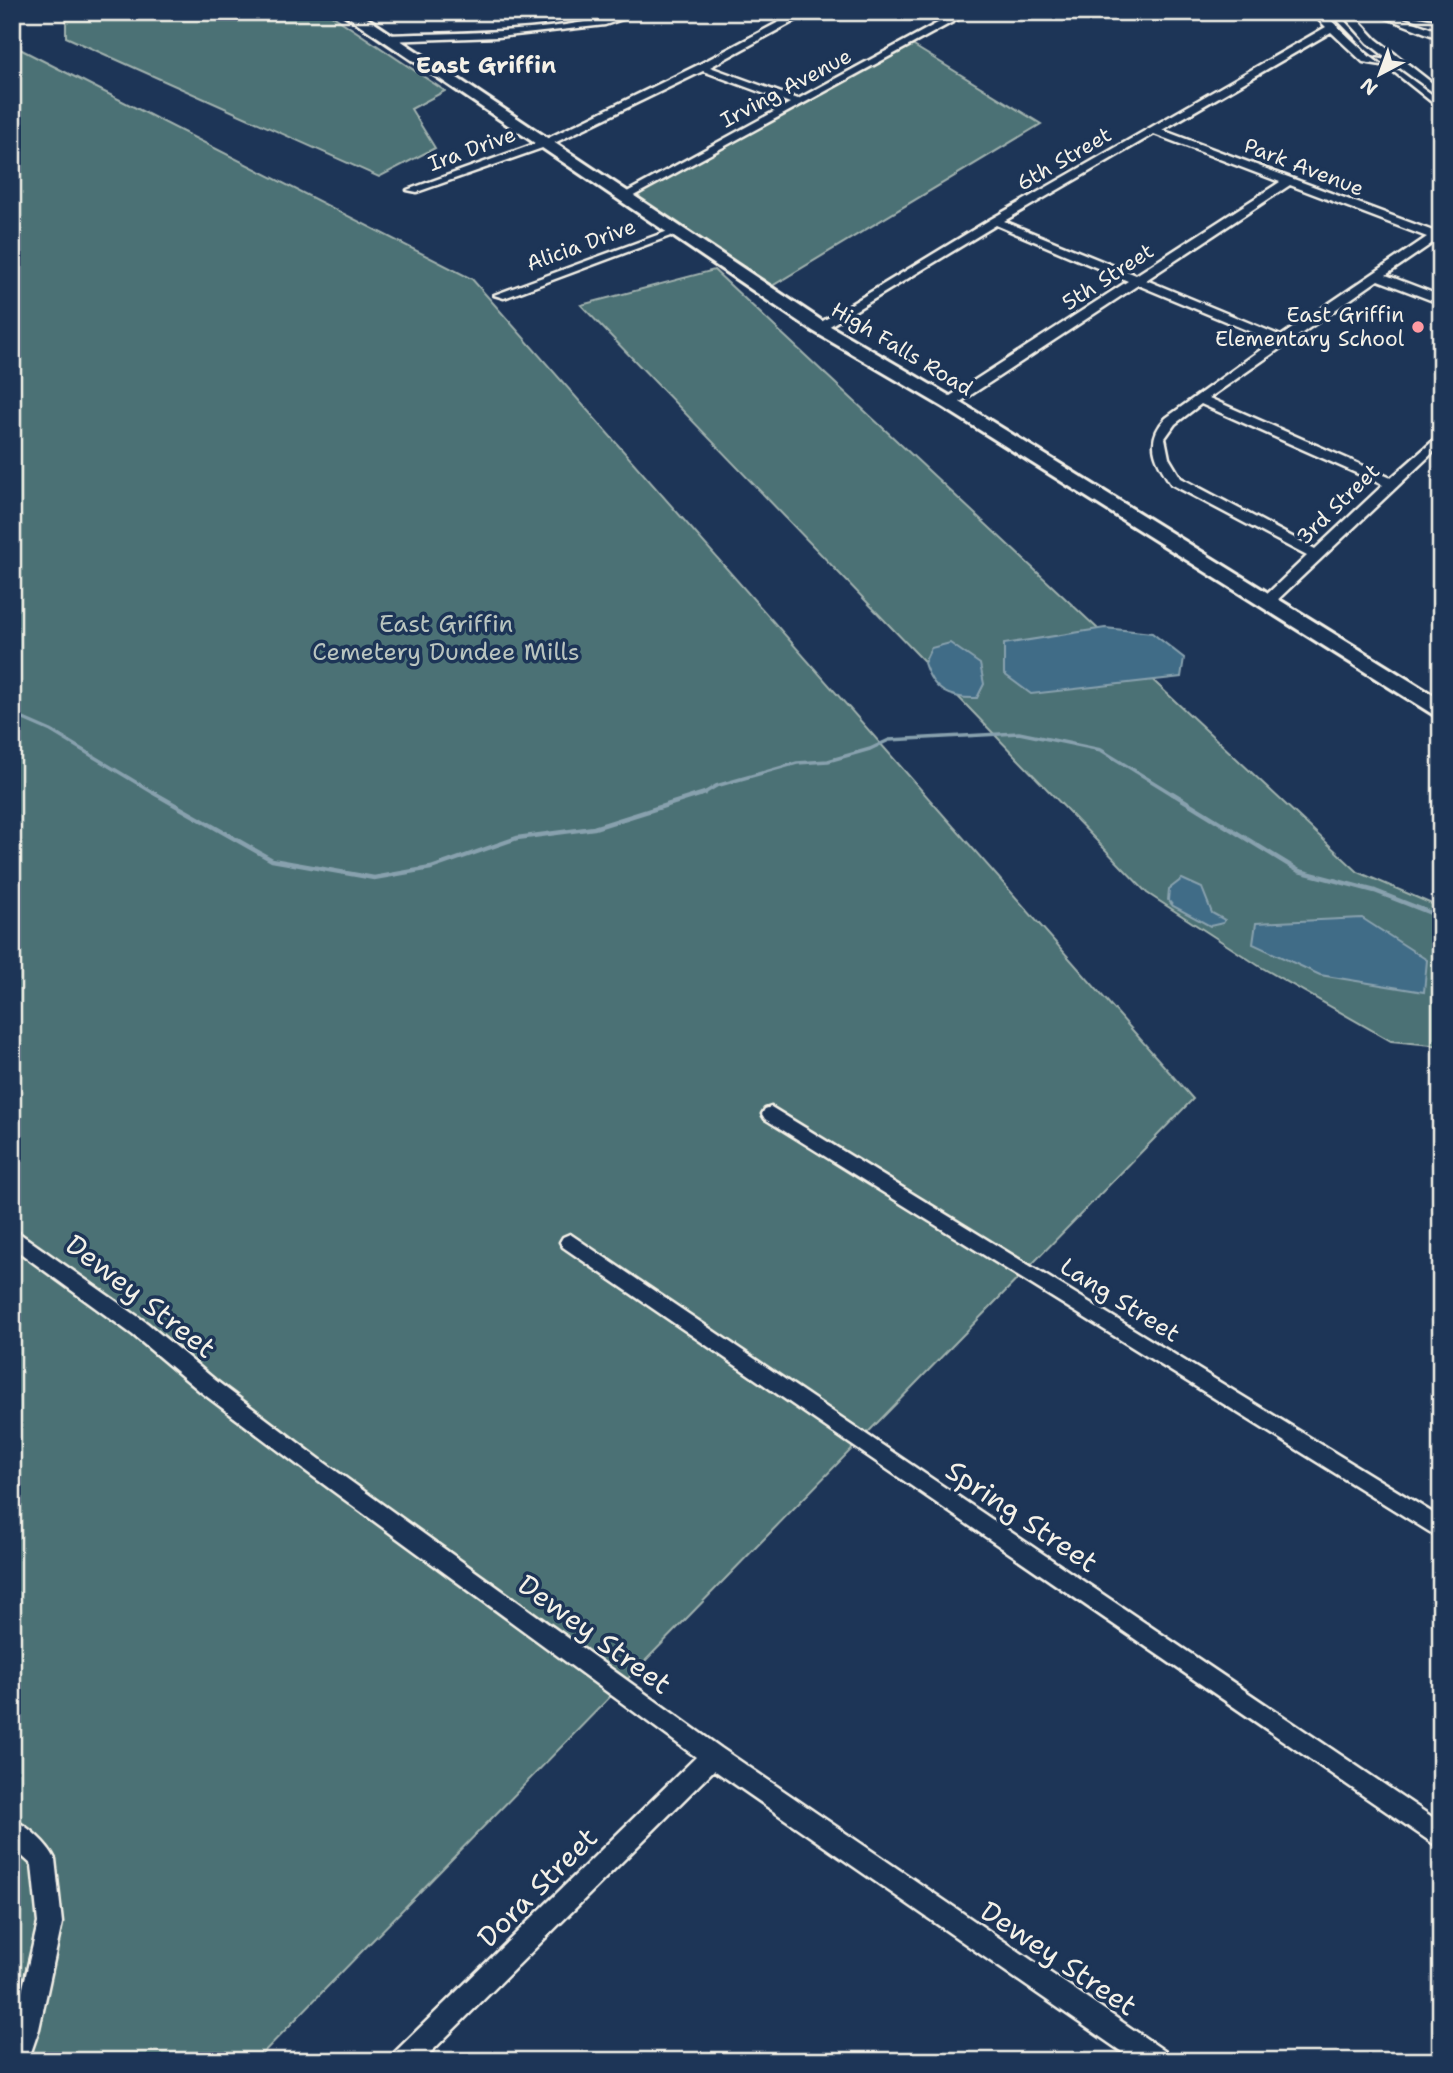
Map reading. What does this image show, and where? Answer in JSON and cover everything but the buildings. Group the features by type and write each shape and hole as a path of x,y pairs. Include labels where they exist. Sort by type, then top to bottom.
{"street":[{"name":"High Falls Road","path":"348,12 819,327 949,403 1441,710"},
{"path":"386,38 498,34 605,22 638,12"},
{"name":"Ira Drive","path":"413,190 544,144 702,67 806,12"},
{"name":"Irving Avenue","path":"624,197 966,12"},
{"path":"1316,12 1367,60 1400,65"},
{"path":"1345,12 1372,41 1441,95"},
{"path":"1376,12 1441,36"},
{"path":"1411,12 1441,16"},
{"name":"6th Street","path":"819,327 995,221 1331,28"},
{"path":"702,67 800,103"},
{"name":"Park Avenue","path":"1153,130 1438,237"},
{"name":"5th Street","path":"949,403 1287,182"},
{"path":"995,221 1281,340"},
{"name":"Alicia Drive","path":"500,295 675,232"},
{"path":"1315,555 1176,481 1166,466 1159,444 1162,428 1281,340 1376,275 1438,237"},
{"path":"1376,275 1441,300"},
{"path":"1200,399 1390,483"},
{"name":"3rd Street","path":"1267,602 1390,483 1441,438"},
{"name":"Lang Street","path":"771,1114 1441,1530"},
{"name":"Dewey Street","path":"12,1236 140,1329 208,1386 318,1469 713,1756 1157,2061"},
{"name":"Spring Street","path":"570,1242 1441,1837"},
{"name":"Dora Street","path":"404,2061 713,1756"},
{"path":"12,1831 43,1859 50,1923 27,2029 15,2061"}],"green space":[{"path":"72,12 327,12 445,91 411,109 435,148 379,177 66,37 66,20"},
{"path":"909,43 1041,124 767,289 627,197"},
{"name":"East Griffin Cemetery Dundee Mills","path":"12,45 472,279 1193,1099 255,2061 12,2061"},
{"path":"714,270 1358,872 1441,908 1441,1046 1391,1041 1259,966 1147,893 581,305"}],"water":[{"path":"1105,628 1152,633 1184,658 1181,677 1031,694 1004,674 1004,644"},
{"path":"950,643 980,664 984,684 977,698 950,695 937,687 928,673 924,663 931,648"},
{"path":"1182,879 1202,888 1212,913 1225,920 1223,923 1210,926 1173,906 1168,900 1169,889"},
{"path":"1362,918 1427,960 1424,992 1320,975 1253,944 1256,923"}],"waterway":[{"path":"12,18 36,12"},
{"path":"12,714 51,731 157,795"},
{"path":"704,793 716,786 797,763 828,761 870,749 889,740 1019,733 1101,750 1174,795"},
{"path":"154,793 272,860 374,878 431,868 517,838 594,828 704,793"},
{"path":"1172,793 1299,871 1375,891 1441,917"}],"railway":[{"path":"1328,12 1367,52 1441,111"}],"place":[{"name":"East Griffin Elementary School","path":"1418,327"}],"district":[{"name":"East Griffin","path":"486,65"}]}
